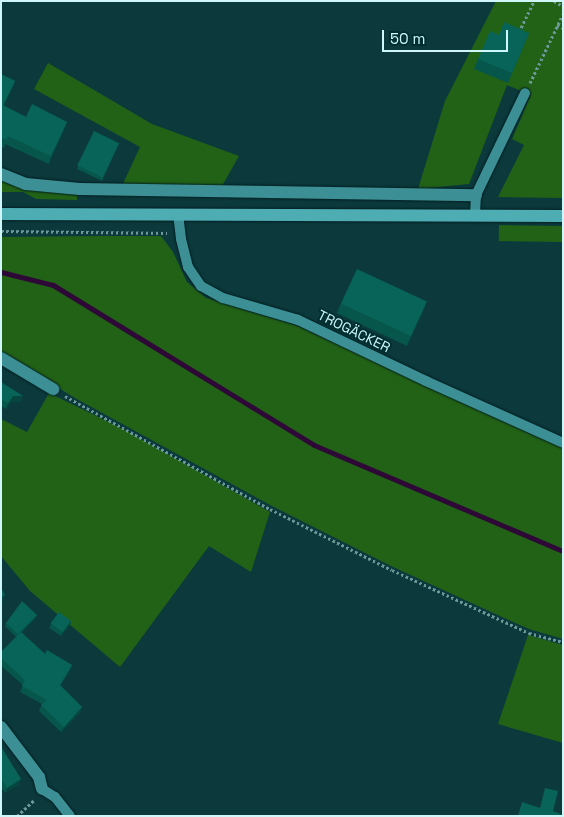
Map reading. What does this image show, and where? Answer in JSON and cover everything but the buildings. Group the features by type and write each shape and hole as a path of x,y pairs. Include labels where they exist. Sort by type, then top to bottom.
{"main road":[{"path":"1,214 475,214 563,216"}],"street":[{"path":"1,174 26,184 80,189 476,195"},
{"path":"1,358 53,389"},
{"path":"1,727 39,777 42,789"}],"lane":[{"path":"475,214 476,195 499,155 525,93"},
{"name":"TROGÄCKER","path":"178,214 180,233 188,266 201,286 223,298 298,320 563,443"},
{"path":"42,789 55,797 70,816"}],"path":[{"path":"516,39 534,1"},
{"path":"554,1 563,6"},
{"path":"525,93 563,14"},
{"path":"557,25 563,28"},
{"path":"1,230 180,233"},
{"path":"53,389 270,509 392,570 529,633 563,642"},
{"path":"17,816 42,789"}],"green space":[{"path":"496,1 563,1 563,198 498,197 524,145 512,139 531,95 507,85 469,184 418,189 445,101"},
{"path":"48,63 152,124 239,156 222,186 122,186 140,147 34,89"},
{"path":"1,179 77,193 77,200 36,199 23,192 1,192"},
{"path":"499,225 563,226 563,242 499,241"},
{"path":"161,236 173,252 187,282 206,298 298,326 563,447 563,639 529,629 502,617 391,566 270,505 75,398 1,353 1,237"},
{"path":"49,393 125,430 270,512 251,572 209,546 120,667 30,591 1,556 1,419 27,432"},
{"path":"528,635 563,645 563,743 498,724"}],"waterway":[{"path":"1,272 53,285 314,445 563,551"}]}
